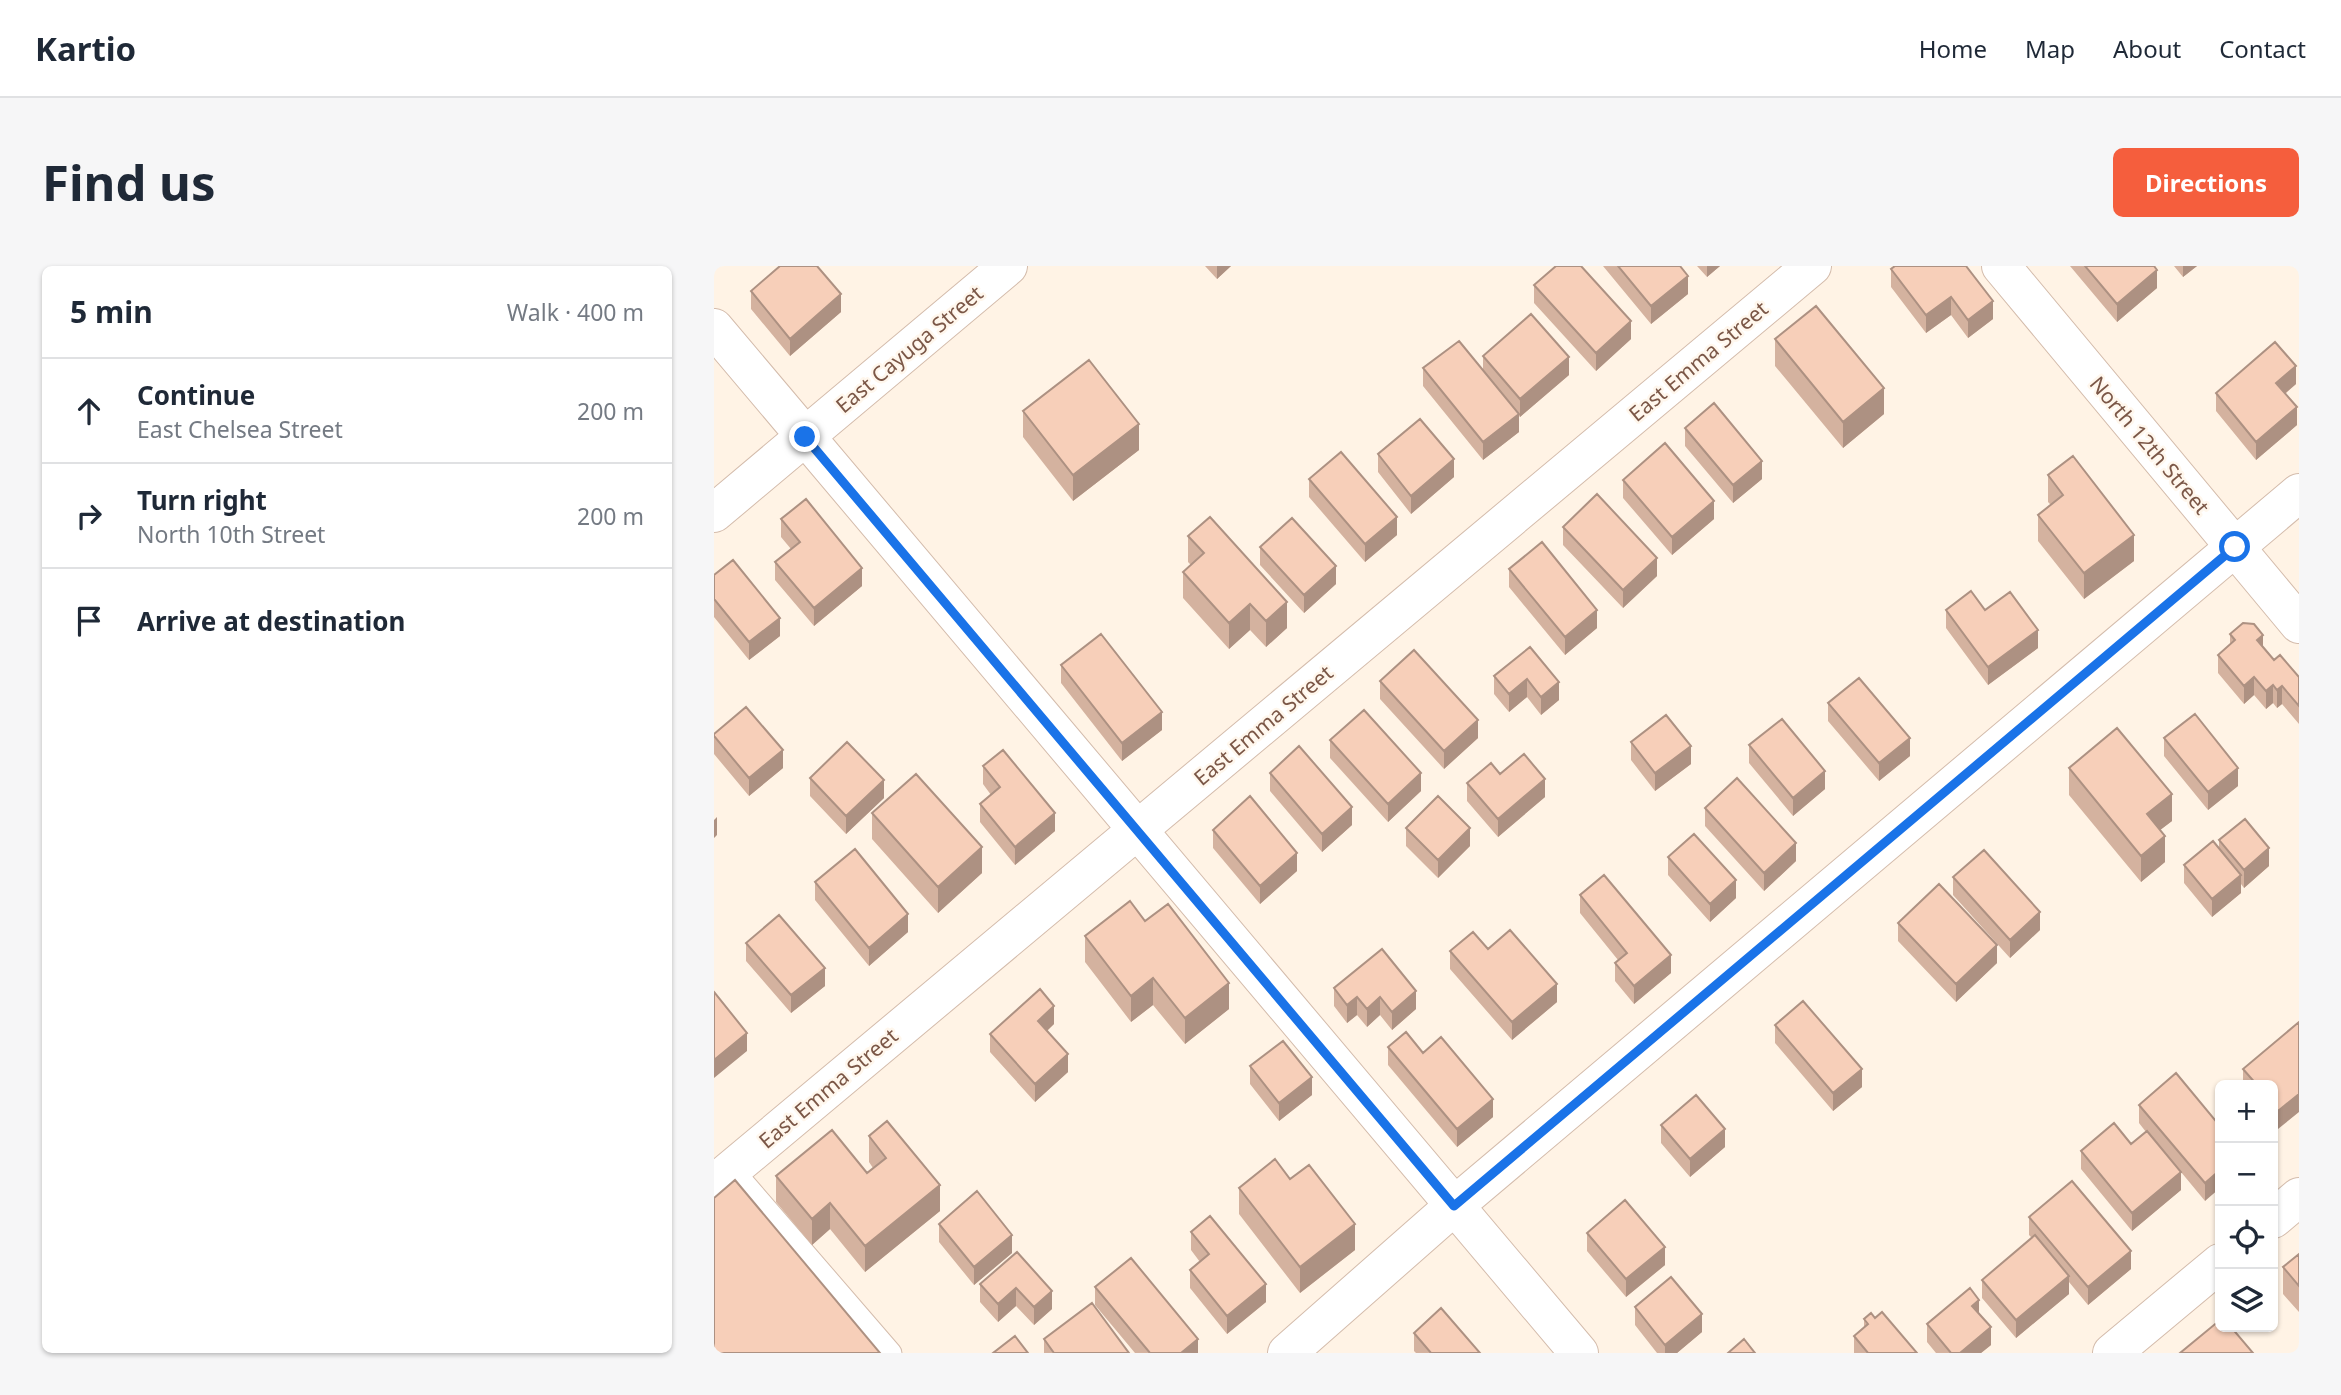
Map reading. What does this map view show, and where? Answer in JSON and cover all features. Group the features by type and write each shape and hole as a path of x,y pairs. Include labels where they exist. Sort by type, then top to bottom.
{"street":[{"name":"East Cayuga Street","path":"714,513 1008,266"},
{"name":"East Emma Street","path":"723,1176 1812,266"},
{"name":"North 12th Street","path":"2001,266 2299,624"},
{"path":"714,328 1579,1353"},
{"path":"1287,1353 1454,1206 2299,493"},
{"path":"2278,1215 2299,1197"},
{"path":"2112,1353 2215,1267"}],"lane":[{"path":"723,1176 891,1353"}],"building":[{"path":"780,266 817,266 841,294 790,339 751,291"},
{"path":"1556,266 1581,266 1631,321 1596,353 1534,285"},
{"path":"1618,266 1680,266 1688,276 1651,306"},
{"path":"1895,266 1966,266 1993,301 1968,320 1951,297 1926,315 1891,269"},
{"path":"2085,266 2154,266 2157,270 2117,304"},
{"path":"1816,306 1884,388 1843,422 1775,339"},
{"path":"1531,314 1569,357 1520,399 1483,356"},
{"path":"1459,341 1519,414 1483,442 1423,368"},
{"path":"2275,342 2296,366 2276,383 2297,407 2256,442 2216,393"},
{"path":"1089,360 1139,424 1073,475 1023,411"},
{"path":"1714,403 1762,461 1733,485 1685,428"},
{"path":"1420,419 1454,459 1411,496 1378,454"},
{"path":"1665,443 1714,501 1672,537 1623,480"},
{"path":"1341,452 1397,517 1365,544 1309,479"},
{"path":"2073,456 2134,535 2084,573 2038,515 2063,495 2048,475"},
{"path":"1597,494 1657,558 1623,590 1563,527"},
{"path":"806,499 862,568 814,608 775,562 800,542 781,519"},
{"path":"1210,517 1287,602 1266,621 1250,604 1229,623 1183,572 1204,553 1188,536"},
{"path":"1292,518 1336,566 1304,595 1260,547"},
{"path":"1542,542 1597,610 1565,637 1509,569"},
{"path":"733,560 780,618 749,642 714,599 714,575"},
{"path":"1971,591 1985,610 2010,592 2038,630 1988,667 1946,610"},
{"path":"2243,623 2254,624 2263,635 2257,640 2274,660 2280,655 2299,677 2299,706 2282,686 2277,690 2273,685 2266,691 2254,677 2244,686 2218,655 2235,640 2230,634"},
{"path":"1101,634 1162,712 1122,743 1061,665"},
{"path":"1530,647 1559,682 1541,697 1527,679 1509,694 1494,676"},
{"path":"1414,650 1478,720 1444,751 1380,681"},
{"path":"1859,678 1910,738 1879,763 1828,703"},
{"path":"746,707 783,750 749,778 714,736"},
{"path":"1364,710 1421,773 1388,804 1330,740"},
{"path":"2195,714 2238,768 2208,792 2164,738"},
{"path":"1666,715 1691,746 1655,773 1631,742"},
{"path":"1782,719 1825,771 1793,798 1749,745"},
{"path":"2117,728 2172,794 2147,814 2165,836 2141,856 2069,768"},
{"path":"847,742 884,780 846,816 810,778"},
{"path":"1299,746 1352,807 1322,834 1270,773"},
{"path":"1003,750 1055,813 1015,847 980,804 1000,787 983,766"},
{"path":"1524,754 1545,779 1498,819 1467,783 1491,763 1500,774"},
{"path":"916,774 982,847 938,887 872,813"},
{"path":"1737,778 1796,843 1764,873 1705,808"},
{"path":"1250,796 1297,853 1260,886 1213,830"},
{"path":"1438,796 1470,828 1438,860 1406,828"},
{"path":"2245,819 2269,848 2244,870 2219,840"},
{"path":"1694,834 1736,880 1710,904 1668,857"},
{"path":"2213,841 2241,875 2212,899 2184,865"},
{"path":"855,849 908,914 869,948 815,882"},
{"path":"1984,850 2040,912 2010,940 1953,877"},
{"path":"1604,875 1671,955 1634,986 1615,963 1627,953 1580,895"},
{"path":"1939,884 1997,945 1956,984 1898,923"},
{"path":"1130,901 1145,921 1168,904 1229,983 1185,1018 1153,978 1131,996 1085,936"},
{"path":"779,915 825,968 791,995 746,943"},
{"path":"1510,930 1557,984 1512,1022 1450,951 1473,932 1488,949"},
{"path":"1382,949 1416,991 1392,1012 1380,997 1367,1009 1357,997 1347,1005 1334,988"},
{"path":"1040,989 1054,1006 1038,1021 1068,1054 1035,1084 990,1034"},
{"path":"714,992 747,1033 714,1060"},
{"path":"1803,1001 1862,1069 1833,1093 1775,1025"},
{"path":"2299,1022 2299,1094 2278,1111 2278,1080 2253,1080 2243,1069"},
{"path":"1406,1032 1423,1053 1441,1037 1493,1099 1457,1129 1388,1047"},
{"path":"1283,1041 1312,1077 1279,1103 1250,1066"},
{"path":"2176,1073 2215,1120 2215,1174 2205,1183 2139,1105"},
{"path":"1696,1095 1725,1129 1690,1159 1661,1125"},
{"path":"887,1121 940,1185 865,1246 830,1203 812,1219 776,1176 832,1130 867,1173 886,1158 869,1136"},
{"path":"2114,1123 2131,1144 2147,1131 2181,1172 2132,1213 2081,1151"},
{"path":"1275,1159 1290,1179 1309,1165 1355,1224 1300,1267 1239,1188"},
{"path":"735,1180 880,1353 714,1353 714,1198"},
{"path":"2072,1181 2131,1251 2088,1287 2029,1217"},
{"path":"977,1191 1012,1235 974,1267 939,1224"},
{"path":"1625,1200 1665,1247 1626,1279 1587,1233"},
{"path":"1210,1216 1266,1284 1227,1316 1190,1270 1209,1254 1191,1232"},
{"path":"2035,1235 2069,1276 2016,1320 1982,1280"},
{"path":"1017,1252 1052,1291 1034,1307 1016,1288 998,1304 980,1284"},
{"path":"2299,1254 2299,1286 2283,1267"},
{"path":"1131,1258 1198,1339 1181,1353 1150,1353 1095,1287"},
{"path":"1671,1277 1702,1314 1665,1345 1635,1307"},
{"path":"1970,1288 1979,1300 1972,1306 1991,1327 1960,1353 1951,1353 1927,1324"},
{"path":"1092,1303 1129,1353 1054,1353 1044,1339"},
{"path":"1441,1308 1480,1353 1431,1353 1414,1333"},
{"path":"1882,1312 1917,1353 1868,1353 1854,1336 1868,1324 1864,1319 1871,1313 1875,1318"},
{"path":"2215,1324 2215,1332 2235,1332 2253,1353 2180,1353"},
{"path":"1015,1336 1028,1353 993,1353"},
{"path":"1744,1339 1755,1353 1728,1353"}],"route":[{"path":"805,437 1454,1206 2235,547"}]}
